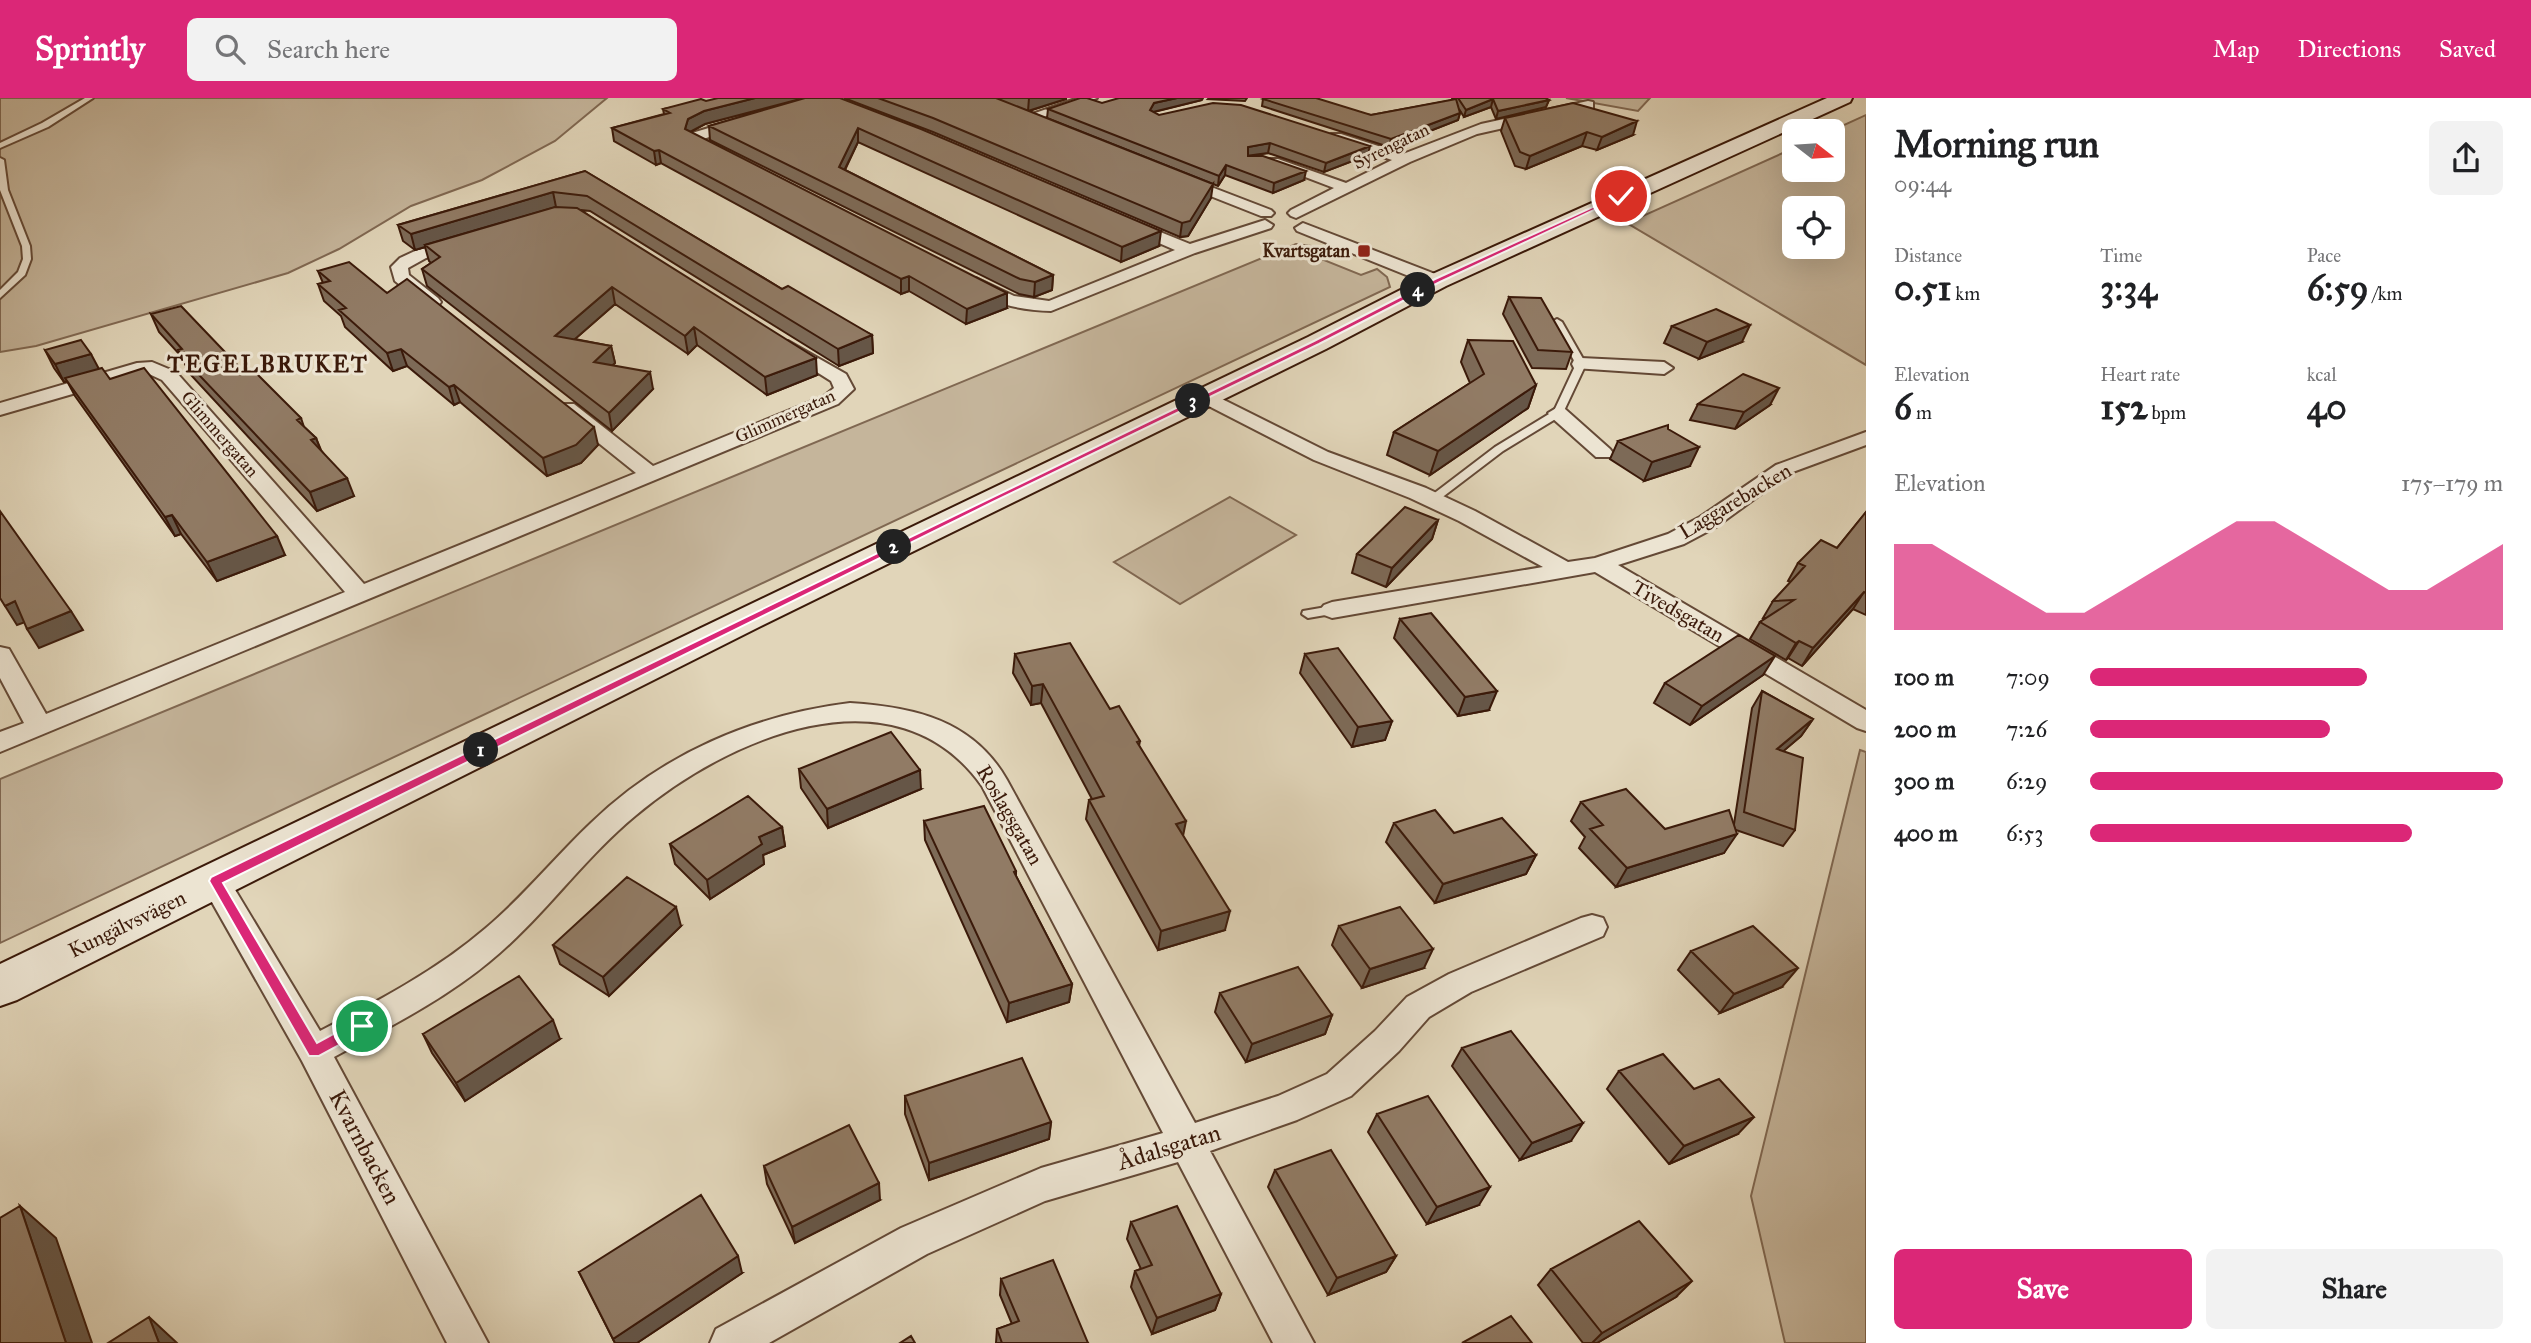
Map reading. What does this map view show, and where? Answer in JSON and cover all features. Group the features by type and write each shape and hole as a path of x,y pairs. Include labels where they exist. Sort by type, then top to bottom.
{"main road":[{"name":"Kungälvsvägen","path":"0,986 1317,343 1437,281 1843,98"}],"street":[{"path":"1054,128 1022,115 1091,98"},
{"name":"Syrengatan","path":"1293,225 1347,188 1404,159 1476,130 1588,105"},
{"path":"732,159 695,138 711,130 763,116"},
{"path":"1324,133 1404,159"},
{"path":"1262,158 1347,188"},
{"path":"1167,174 1265,219"},
{"path":"961,275 1008,300 1026,305 1051,306 1265,219 1279,210 1293,225 1437,281"},
{"path":"1114,218 1189,250"},
{"path":"444,311 401,277 398,267 422,254 485,236"},
{"name":"Glimmergatan","path":"0,743 831,400 844,389 839,379 769,334"},
{"path":"1581,364 1664,368"},
{"name":"Glimmergatan","path":"0,409 137,369 152,368 170,376 360,594"},
{"path":"1204,396 1250,422 1321,456 1432,500 1529,548 1562,569"},
{"path":"553,397 651,474"},
{"path":"1558,413 1603,453"},
{"name":"Laggarebacken","path":"1332,610 1599,564 1676,538 1708,522 1783,469 1866,438"},
{"name":"Tivedsgatan","path":"1599,564 1866,722"},
{"path":"0,655 40,727"},
{"name":"Roslagsgatan","path":"314,1051 412,999 479,953 586,845 646,791 709,753 764,729 818,714 881,713 906,716 948,734 972,752 993,780 1189,1142 1294,1343"},
{"name":"Kvarnbacken","path":"215,881 314,1051 468,1343"},
{"name":"Ådalsgatan","path":"750,1338 915,1241 1041,1185 1189,1142 1285,1109 1339,1085 1387,1041 1418,1007 1460,983 1592,927"}],"lane":[{"path":"0,146 46,125 90,98"},
{"path":"0,160 4,190 26,246 27,259 22,273 0,295"},
{"path":"1432,500 1499,449 1558,413 1581,364 1557,322"},
{"path":"1308,614 1332,610"}],"shaded area":[{"path":"0,98 607,98 555,141 482,180 411,206 339,249 288,273 36,346 0,352"},
{"path":"1566,98 1650,98 1638,111"},
{"path":"1866,115 1866,365 1627,223 1782,153 1782,182 1845,182 1845,125"},
{"path":"1296,244 1311,246 1304,252 1361,275 1377,269 1387,277 1390,287 0,943 0,779"},
{"path":"1230,497 1296,535 1180,604 1114,562"},
{"path":"1860,750 1866,752 1866,1343 1785,1343 1751,1196"}],"building":[{"path":"718,98 755,98 704,111 688,119 685,129 1007,293 967,309 909,276 901,279 659,150 654,151 612,128 670,113 663,109 701,99 706,101"},
{"path":"805,98 840,98 921,129 1161,231 1122,247 858,128 839,167 1053,275 1035,282 1020,279 709,126"},
{"path":"878,98 996,98 1213,184 1190,221 1182,223 933,118"},
{"path":"1080,98 1102,103 1119,98 1177,98 1154,103 1150,110 1159,115 1213,103 1241,105 1370,146 1326,163 1270,143 1248,147 1248,156 1263,156 1306,171 1274,183 1226,165 1219,176 1048,109"},
{"path":"1316,98 1371,115 1456,99 1460,113 1391,139 1263,99"},
{"path":"1458,98 1549,100 1498,111 1493,99 1466,110"},
{"path":"1573,103 1637,121 1602,137 1587,132 1530,156 1520,152 1505,118"},
{"path":"585,171 782,289 788,286 872,335 838,349 587,196 553,192 411,234 398,225"},
{"path":"555,207 577,208 816,358 765,377 694,327 685,336 612,287 555,336 611,346 594,362 650,372 609,413 422,269 440,257 425,245"},
{"path":"349,262 387,293 407,279 594,427 576,445 543,458 454,385 449,387 401,349 387,353 339,310 346,308 318,284 330,281 318,271"},
{"path":"1509,297 1541,298 1572,352 1538,350"},
{"path":"181,306 246,374 254,371 301,418 297,420 316,438 311,440 347,478 310,492 182,357 178,350 182,349 151,314"},
{"path":"1716,309 1750,325 1707,342 1672,326"},
{"path":"81,340 91,354 55,364 45,350"},
{"path":"1468,340 1513,341 1536,385 1438,451 1394,432 1484,374"},
{"path":"102,368 110,379 144,368 277,536 207,562 172,515 165,517 65,378"},
{"path":"1743,374 1779,388 1744,412 1698,404"},
{"path":"1668,425 1668,429 1699,447 1652,462 1618,441"},
{"path":"1405,507 1438,520 1392,568 1357,554"},
{"path":"0,511 71,611 27,629 15,601 5,606 0,598"},
{"path":"1866,512 1866,593 1864,592 1813,648 1799,641 1796,643 1760,622 1794,600 1773,601 1805,566 1798,563 1821,540 1837,548"},
{"path":"1431,613 1497,691 1465,697 1400,619"},
{"path":"1739,635 1775,656 1702,706 1665,683"},
{"path":"1070,643 1110,709 1119,706 1140,741 1137,742 1186,821 1176,824 1230,911 1161,931 1089,800 1104,796 1043,684 1032,686 1015,654"},
{"path":"1338,648 1392,721 1358,727 1305,654"},
{"path":"1762,691 1813,719 1777,749 1803,758 1795,830 1744,812"},
{"path":"891,732 920,770 827,809 799,769"},
{"path":"1626,789 1665,829 1729,810 1737,834 1627,868 1590,829 1603,825 1581,802"},
{"path":"748,796 782,827 759,837 762,844 707,880 670,844"},
{"path":"984,806 1016,871 1014,872 1072,984 1009,1003 924,821"},
{"path":"1435,810 1454,833 1502,818 1536,855 1443,884 1394,823"},
{"path":"627,877 676,907 603,977 553,945"},
{"path":"1400,907 1433,949 1370,969 1339,926"},
{"path":"1753,926 1798,968 1734,994 1691,951"},
{"path":"1298,967 1332,1015 1252,1044 1220,993"},
{"path":"519,976 553,1020 456,1083 423,1034"},
{"path":"1511,1031 1583,1123 1532,1143 1462,1048"},
{"path":"1663,1054 1694,1089 1719,1079 1754,1117 1684,1146 1619,1071"},
{"path":"1022,1058 1051,1122 929,1163 905,1096"},
{"path":"1428,1096 1490,1187 1437,1207 1377,1114"},
{"path":"849,1125 879,1183 792,1227 764,1166"},
{"path":"1331,1150 1396,1256 1337,1278 1275,1170"},
{"path":"701,1195 738,1256 613,1339 579,1272"},
{"path":"20,1206 66,1343 0,1343 0,1218"},
{"path":"1177,1206 1221,1294 1157,1318 1135,1271 1152,1265 1131,1222"},
{"path":"1639,1221 1692,1281 1602,1333 1551,1269"},
{"path":"1053,1260 1088,1343 1002,1343 997,1329 1019,1321 1001,1279"},
{"path":"1511,1316 1532,1343 1462,1343"},
{"path":"149,1317 159,1343 108,1343"},
{"path":"911,1336 915,1343 900,1343"}],"place":[{"name":"Kvartsgatan","path":"1364,251"}],"district":[{"name":"TEGELBRUKET","path":"268,364"}],"route":[{"path":"362,1026 314,1051 215,881 990,500 1317,343 1437,281 1621,196"}]}
